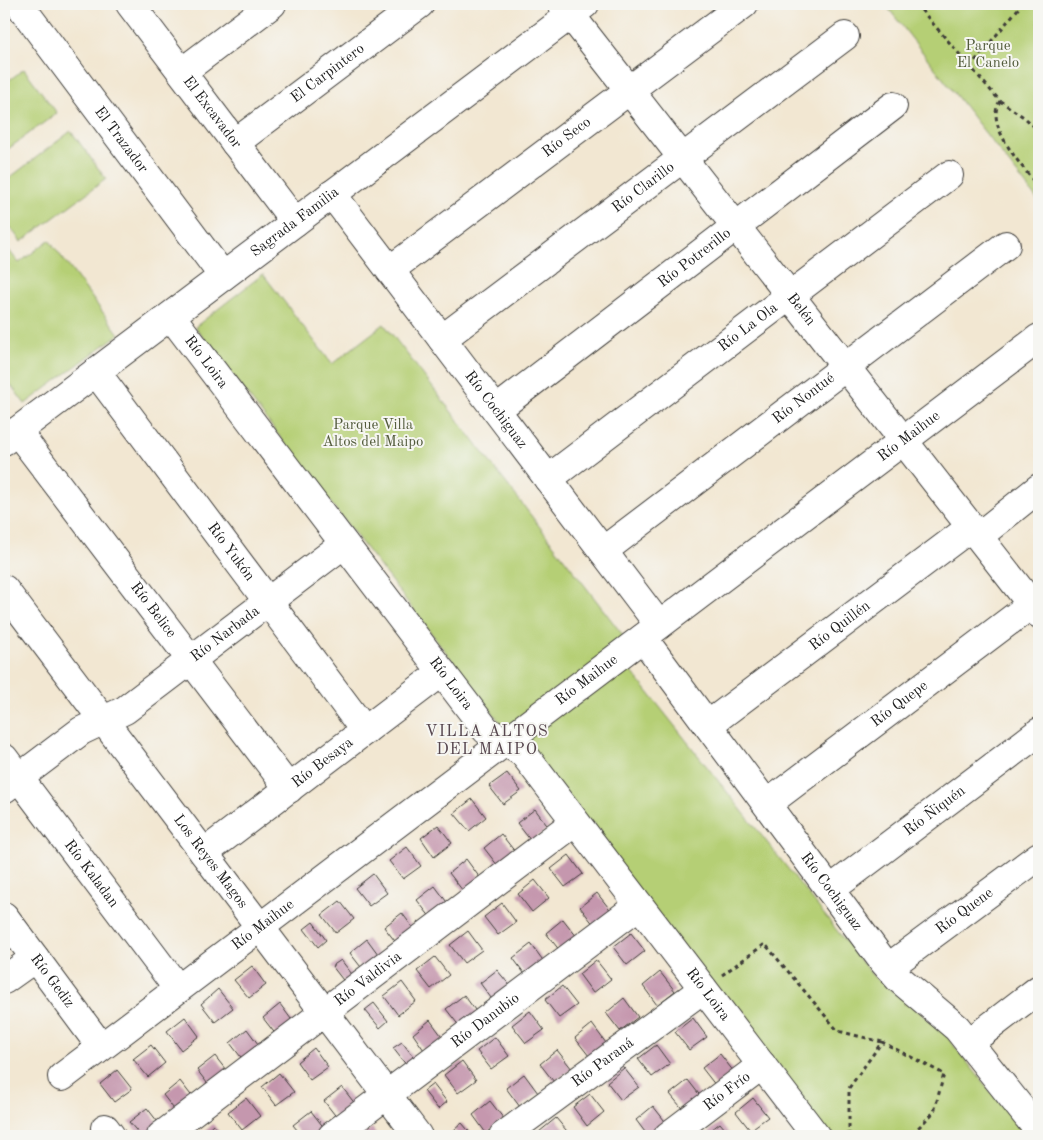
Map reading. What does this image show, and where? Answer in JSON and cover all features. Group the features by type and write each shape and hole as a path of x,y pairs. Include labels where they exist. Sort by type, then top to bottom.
{"street":[{"name":"El Trazador","path":"19,4 224,276"},
{"name":"El Excavador","path":"130,4 295,222"},
{"path":"182,72 272,4"},
{"name":"El Carpintero","path":"236,143 420,4"},
{"name":"Río Seco","path":"390,270 744,4"},
{"name":"Sagrada Familia","path":"10,436 332,194 573,7"},
{"name":"Belén","path":"573,7 629,90 1036,609"},
{"name":"Río Clarillo","path":"442,339 845,36"},
{"name":"Río Potrerillo","path":"496,410 893,106"},
{"name":"Río La Ola","path":"548,479 949,176"},
{"name":"Río Cochiguaz","path":"332,194 603,551 708,725 830,890 889,967 970,1042 1039,1130"},
{"name":"Río Nontué","path":"603,551 1006,245"},
{"name":"Río Loira","path":"171,316 486,730 523,753 816,1136"},
{"name":"Río Maihue","path":"62,1077 1039,338"},
{"name":"Río Yukón","path":"96,372 365,731"},
{"name":"Río Belice","path":"10,436 191,660 289,788"},
{"name":"Río Quillén","path":"708,725 975,531 1039,488"},
{"name":"Río Narbada","path":"9,775 81,730 125,710 344,544"},
{"name":"Los Reyes Magos","path":"4,589 418,1136"},
{"name":"Río Quepe","path":"767,804 1036,609"},
{"name":"Río Besaya","path":"204,853 442,672"},
{"name":"Río Ñiquén","path":"830,890 1039,732"},
{"name":"Río Kaladan","path":"9,775 178,989"},
{"name":"Río Valdivia","path":"161,1136 575,822"},
{"name":"Río Quene","path":"889,967 1039,856"},
{"name":"Río Danubio","path":"332,1136 639,905"},
{"name":"Río Gediz","path":"4,916 101,1048"},
{"path":"4,980 35,958"},
{"name":"Río Paraná","path":"502,1136 703,989"},
{"path":"970,1042 1039,989"},
{"name":"Río Frío","path":"668,1136 762,1065"}],"path":[{"path":"916,4 1000,102 1025,118 1039,131"},
{"path":"970,68 1022,4"},
{"path":"1000,102 995,113 996,124 1011,150 1039,188"},
{"path":"703,989 765,944 838,1031 882,1042 944,1074 934,1112 910,1136"},
{"path":"849,1136 849,1088 882,1042"}],"green space":[{"name":"Parque El Canelo","path":"885,4 1039,4 1039,202"},
{"path":"24,69 57,113 4,152 4,84"},
{"path":"71,131 106,179 21,242 4,218 4,182"},
{"path":"49,240 119,334 25,404 4,376 4,244 19,263"},
{"name":"Parque Villa Altos del Maipo","path":"263,274 332,364 384,324 622,634 632,672 873,976 940,1028 1026,1136 827,1136 503,726 195,327"}],"building":[{"path":"507,773 521,791 503,804 489,786"},
{"path":"472,799 486,817 469,831 454,813"},
{"path":"535,809 549,828 531,841 517,823"},
{"path":"438,825 452,843 434,857 421,838"},
{"path":"501,834 516,853 498,866 484,848"},
{"path":"407,847 421,866 403,879 389,861"},
{"path":"569,855 583,874 565,887 551,869"},
{"path":"466,859 480,878 463,891 449,873"},
{"path":"373,874 387,893 369,906 355,888"},
{"path":"535,880 549,898 532,912 518,894"},
{"path":"435,886 449,905 431,918 417,900"},
{"path":"597,893 612,912 594,925 580,907"},
{"path":"340,901 354,919 336,933 322,915"},
{"path":"502,903 516,922 498,935 484,917"},
{"path":"402,913 416,932 398,945 384,927"},
{"path":"563,919 577,937 560,951 546,933"},
{"path":"313,922 326,940 318,947 304,929"},
{"path":"468,931 482,950 464,963 450,945"},
{"path":"631,933 645,951 627,965 613,947"},
{"path":"367,939 381,958 364,971 350,953"},
{"path":"531,944 545,963 527,977 513,958"},
{"path":"435,957 449,975 431,989 417,971"},
{"path":"341,960 355,978 346,984 332,966"},
{"path":"596,960 611,979 593,993 579,974"},
{"path":"252,966 266,985 249,998 234,980"},
{"path":"497,970 512,988 494,1002 480,983"},
{"path":"660,972 675,991 657,1005 643,986"},
{"path":"402,982 416,1001 398,1015 384,996"},
{"path":"562,986 577,1005 559,1018 545,1000"},
{"path":"218,989 233,1008 215,1022 201,1004"},
{"path":"464,995 478,1014 460,1027 446,1009"},
{"path":"624,998 638,1017 620,1031 606,1013"},
{"path":"374,1003 388,1021 380,1028 365,1010"},
{"path":"280,1004 294,1023 277,1036 263,1018"},
{"path":"530,1011 544,1030 526,1043 512,1025"},
{"path":"185,1017 199,1036 181,1050 167,1031"},
{"path":"693,1018 707,1037 689,1050 675,1032"},
{"path":"430,1020 444,1039 426,1053 413,1034"},
{"path":"592,1024 606,1043 589,1056 575,1038"},
{"path":"247,1029 261,1048 244,1061 230,1043"},
{"path":"495,1037 509,1056 491,1069 477,1051"},
{"path":"402,1042 416,1060 407,1066 393,1048"},
{"path":"151,1045 165,1063 148,1077 133,1059"},
{"path":"656,1045 670,1064 652,1077 638,1059"},
{"path":"314,1048 328,1067 310,1080 297,1062"},
{"path":"557,1050 572,1069 554,1082 540,1064"},
{"path":"720,1054 734,1072 716,1086 702,1068"},
{"path":"215,1056 229,1074 211,1088 197,1070"},
{"path":"462,1061 476,1080 458,1093 444,1075"},
{"path":"624,1068 639,1087 621,1100 607,1082"},
{"path":"117,1070 132,1089 114,1102 100,1084"},
{"path":"279,1073 294,1092 276,1105 262,1087"},
{"path":"524,1074 538,1093 520,1107 506,1088"},
{"path":"688,1080 702,1098 685,1112 670,1094"},
{"path":"180,1081 194,1099 177,1113 163,1095"},
{"path":"433,1084 447,1102 438,1109 424,1091"},
{"path":"342,1087 356,1105 338,1119 324,1101"},
{"path":"590,1094 604,1112 587,1126 573,1107"},
{"path":"246,1098 260,1116 242,1130 228,1112"},
{"path":"753,1098 768,1117 750,1130 736,1112"},
{"path":"490,1101 504,1119 486,1133 473,1115"},
{"path":"653,1106 668,1125 653,1136 648,1136 636,1120"},
{"path":"147,1108 161,1126 148,1136 141,1136 129,1122"},
{"path":"311,1111 325,1129 316,1136 302,1136 293,1125"},
{"path":"556,1118 571,1136 542,1136 539,1132"},
{"path":"462,1123 473,1136 459,1136 454,1130"},
{"path":"720,1123 731,1136 704,1136 711,1130"},
{"path":"213,1124 222,1136 198,1136 204,1132"},
{"path":"372,1128 378,1136 361,1136 363,1134"}],"district":[{"name":"VILLA ALTOS DEL MAIPO","path":"487,741"}]}
